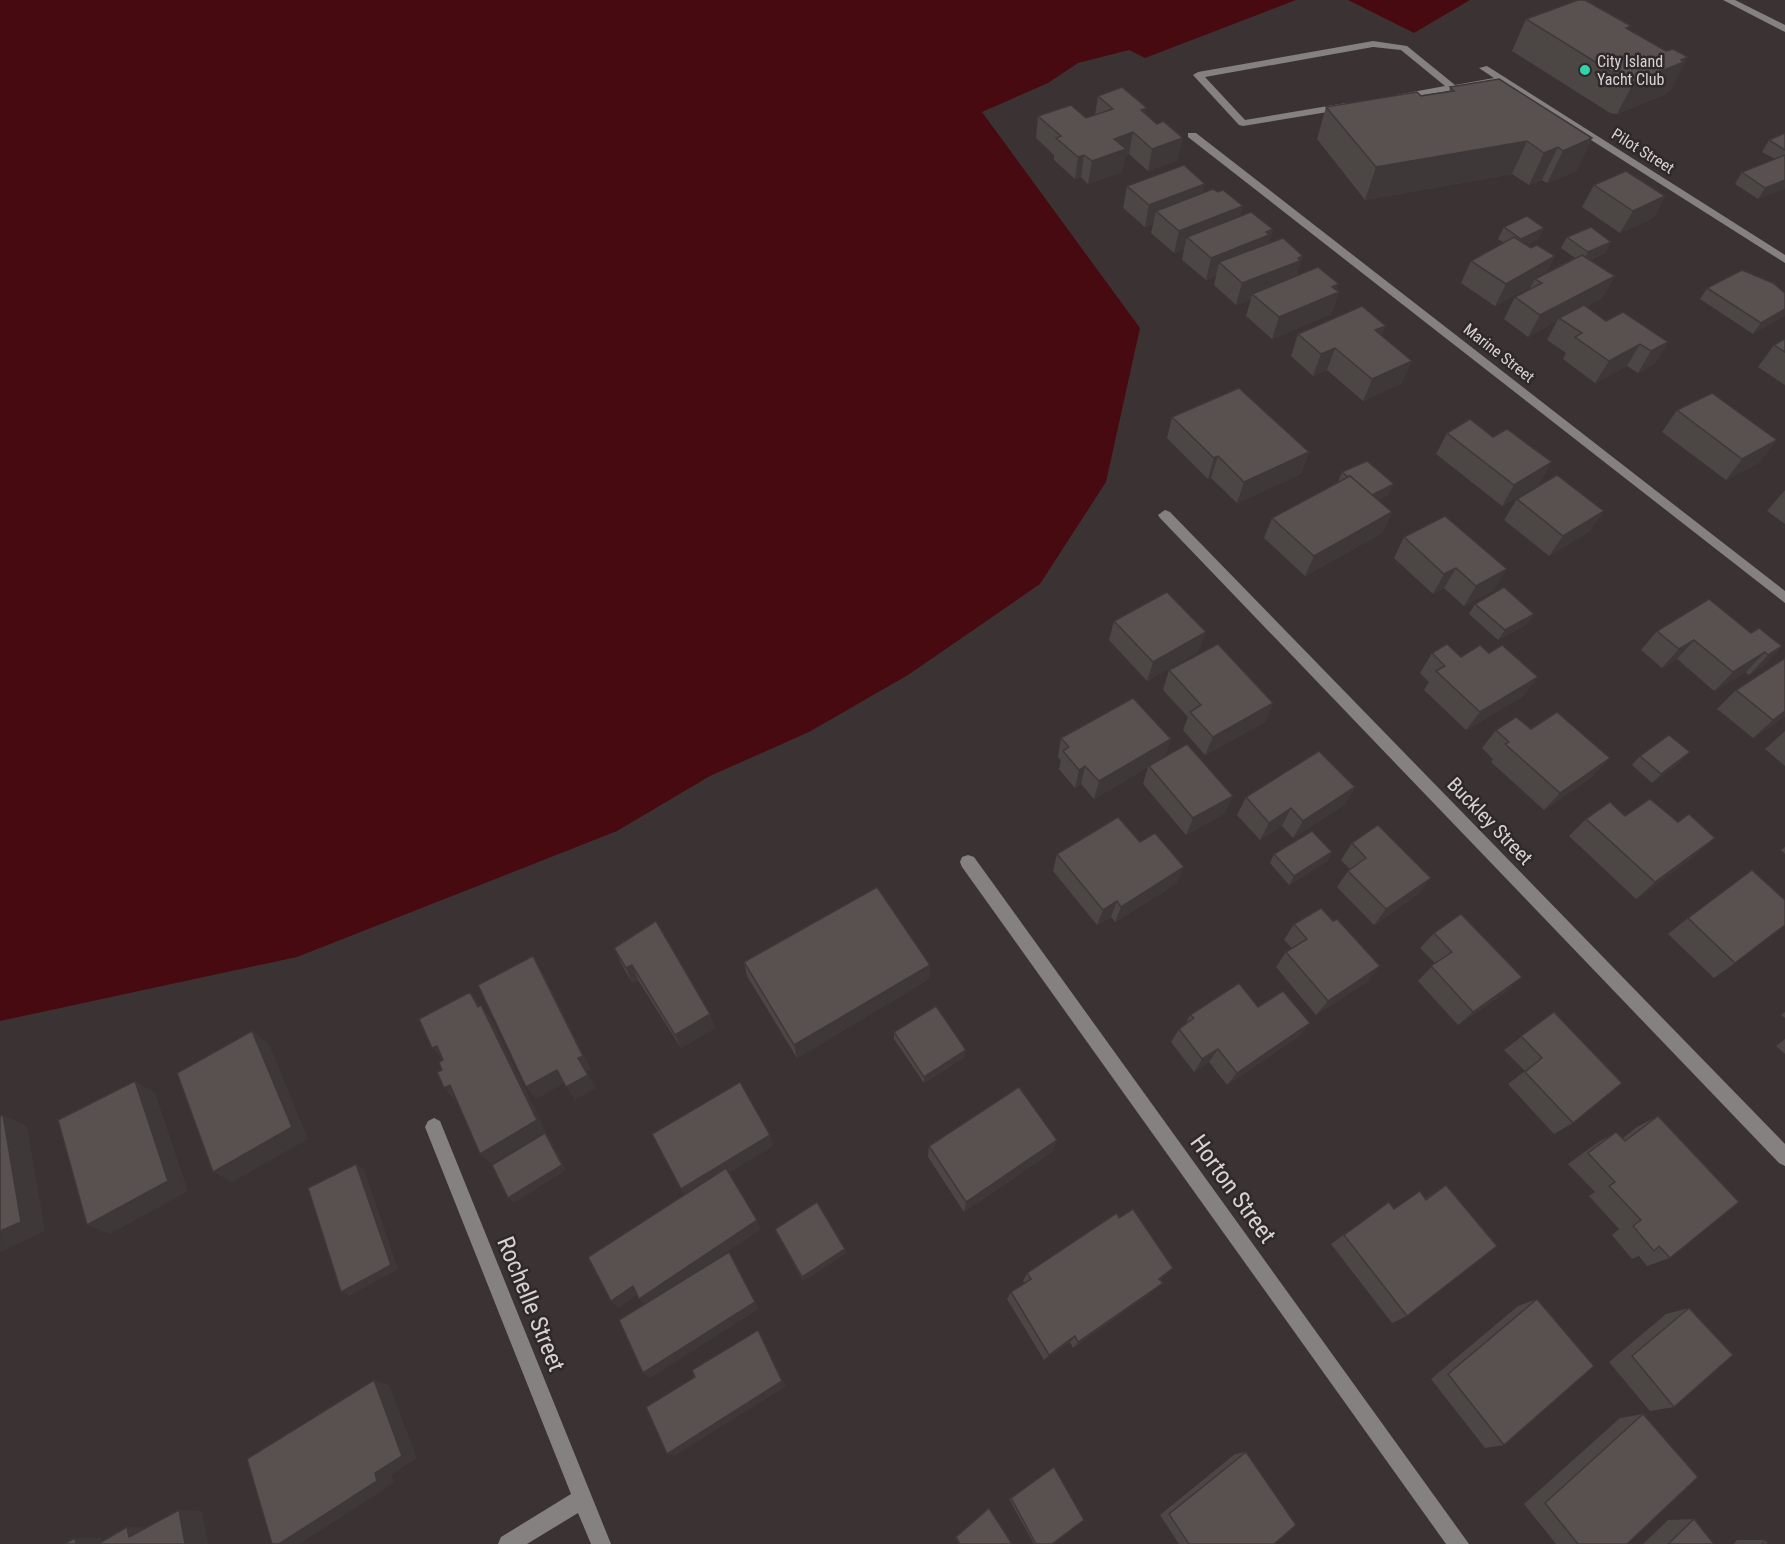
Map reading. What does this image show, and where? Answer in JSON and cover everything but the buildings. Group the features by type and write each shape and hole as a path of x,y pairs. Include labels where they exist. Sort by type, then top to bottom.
{"street":[{"path":"1728,0 1785,29"},
{"path":"1360,104 1243,123 1198,75 1373,44 1404,48 1453,88"},
{"name":"Pilot Street","path":"1484,68 1785,260"},
{"path":"1383,100 1503,80"},
{"name":"Marine Street","path":"1192,135 1785,597"},
{"name":"Buckley Street","path":"1165,515 1785,1157"},
{"name":"Horton Street","path":"968,862 1459,1544"},
{"name":"Rochelle Street","path":"434,1128 601,1544"},
{"path":"508,1544 581,1498"}],"shaded area":[{"path":"0,0 1296,0 1145,58 1129,50 1078,63 1048,83 982,112 1140,328 1106,482 1040,584 908,675 809,732 710,776 617,831 297,957 0,1021"},
{"path":"1348,0 1470,0 1414,33"}],"place":[{"name":"City Island Yacht Club","path":"1585,70"}]}
